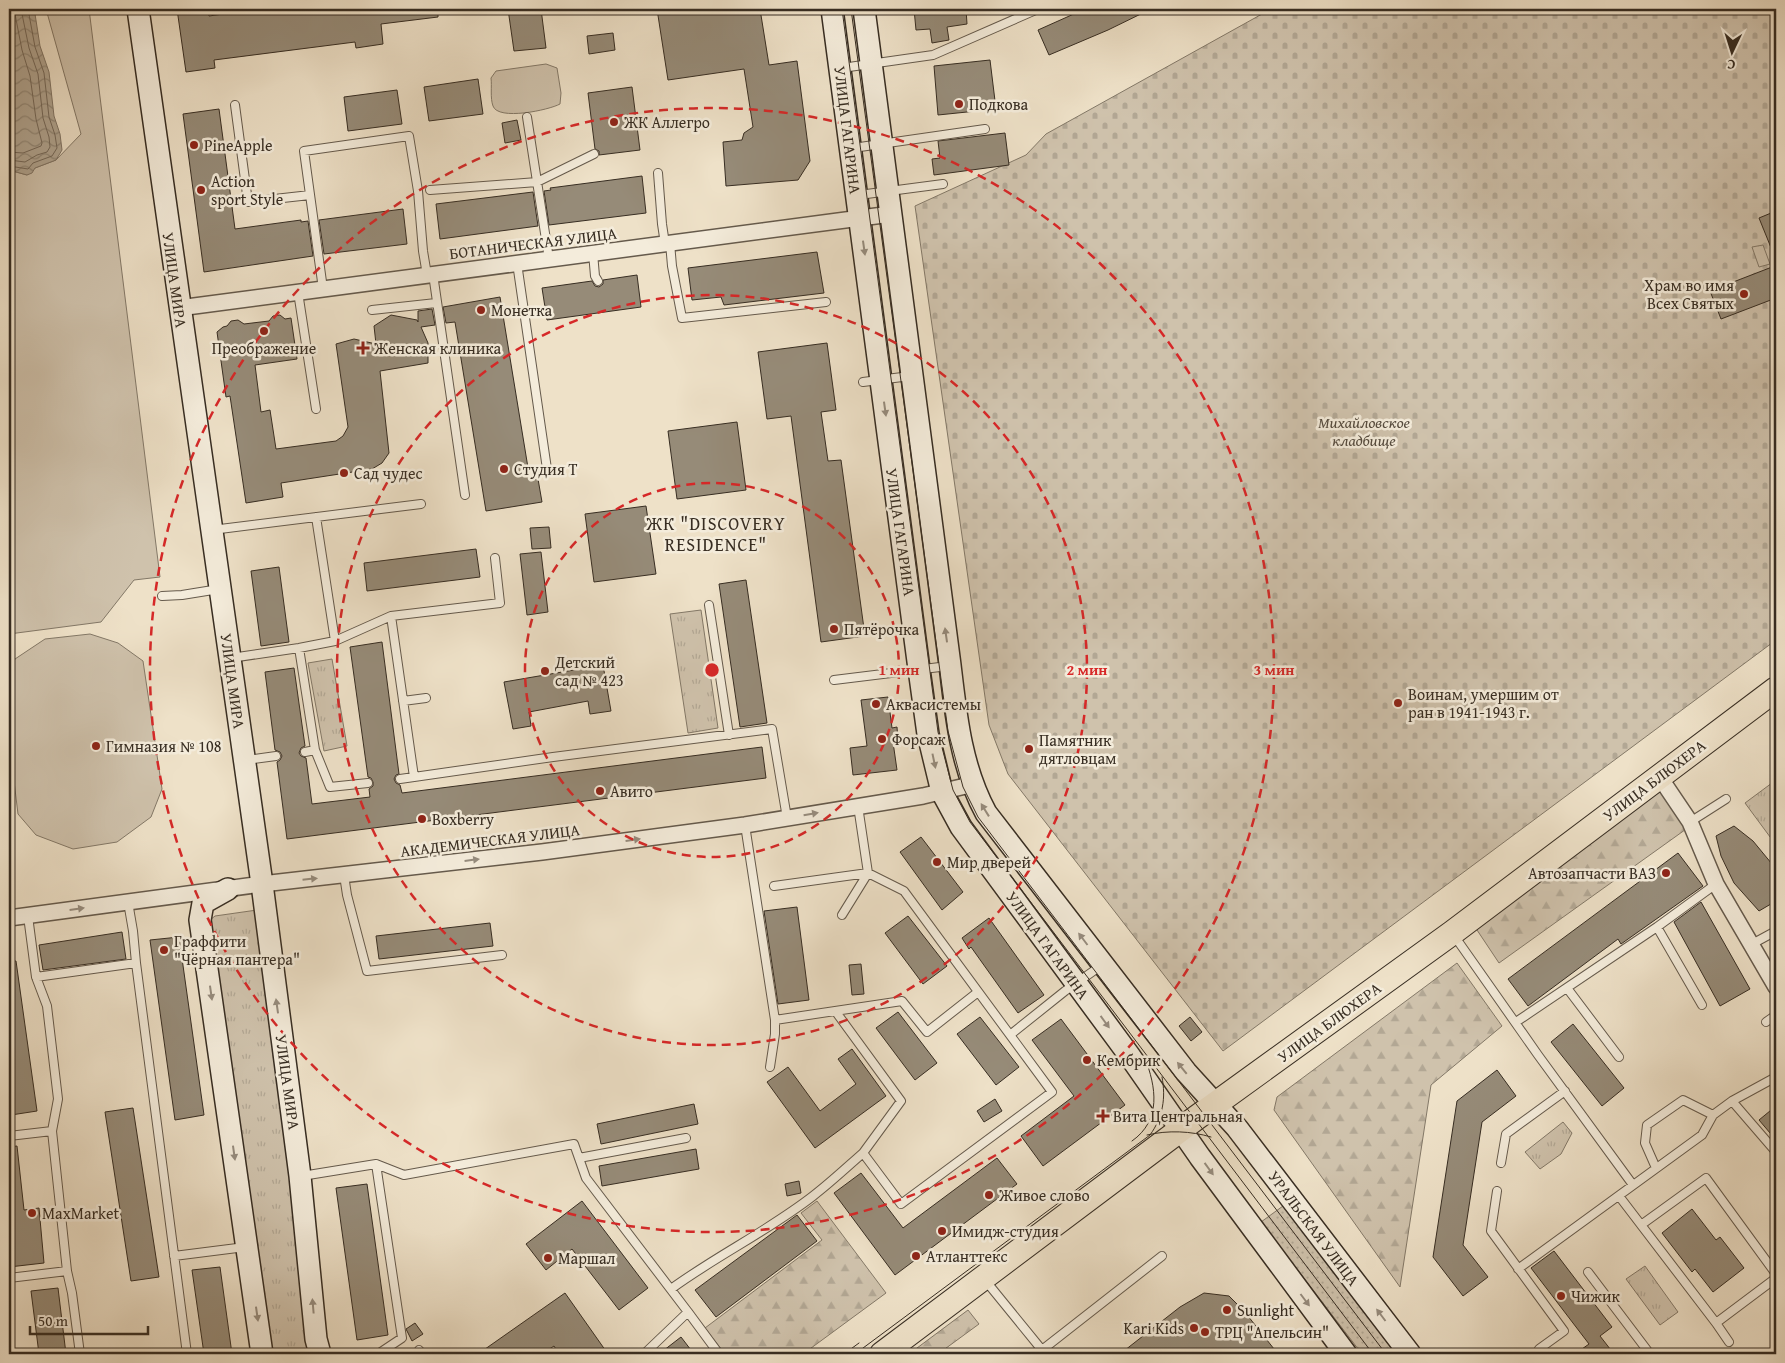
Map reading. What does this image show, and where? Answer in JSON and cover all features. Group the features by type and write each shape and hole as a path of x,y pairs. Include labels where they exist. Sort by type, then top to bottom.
{"main road":[{"name":"УЛИЦА МИРА","path":"138,9 262,884 300,1176 316,1339 320,1354"},
{"name":"УЛИЦА ГАГАРИНА","path":"832,9 860,218 872,381 928,734 942,792 961,827 1130,1055 1181,1129"},
{"name":"УЛИЦА ГАГАРИНА","path":"864,9 958,729 974,784 986,812 1186,1072 1216,1104"},
{"name":"УЛИЦА БЛЮХЕРА","path":"882,1354 1181,1129 1452,933 1776,690"},
{"path":"228,889 204,903 200,920 262,1354"},
{"name":"УРАЛЬСКАЯ УЛИЦА","path":"1216,1104 1237,1128 1410,1354"},
{"path":"1181,1129 1287,1277 1346,1354"}],"street":[{"name":"БОТАНИЧЕСКАЯ УЛИЦА","path":"179,308 891,214"},
{"path":"1659,776 1690,822 1716,884 1776,987"},
{"name":"АКАДЕМИЧЕСКАЯ УЛИЦА","path":"9,918 262,884 542,852 744,825 942,792 974,784"}],"lane":[{"path":"840,68 933,56 1038,9"},
{"path":"234,105 248,202 310,195"},
{"path":"527,117 549,259"},
{"path":"850,148 985,129"},
{"path":"323,289 304,150 409,136 418,191 423,251 436,302 464,494"},
{"path":"430,190 537,182 594,154"},
{"path":"658,173 662,224 668,244 682,318 826,302"},
{"path":"857,195 943,184"},
{"path":"592,253 595,276 598,281"},
{"path":"517,263 546,469"},
{"path":"298,292 316,409"},
{"path":"372,310 436,302"},
{"path":"872,381 912,375"},
{"path":"211,530 421,504"},
{"path":"316,517 334,641"},
{"path":"229,658 334,641 391,616 500,603 495,558"},
{"path":"162,596 219,589"},
{"path":"710,605 729,735"},
{"path":"391,616 414,777"},
{"path":"299,648 315,750 330,787 368,783"},
{"path":"834,680 950,666"},
{"path":"403,701 426,698"},
{"path":"400,779 772,729 786,818"},
{"path":"305,752 315,750"},
{"path":"244,760 276,756"},
{"path":"1690,822 1726,800"},
{"path":"842,915 868,873 858,806"},
{"path":"744,825 775,1020 770,1067"},
{"path":"774,886 868,873 904,891 1052,1092 901,1204 863,1153"},
{"path":"344,875 347,895 368,971 502,955"},
{"path":"1516,1022 1657,927 1716,884"},
{"path":"128,902 187,1354"},
{"path":"28,916 36,978 47,1006 58,1099 52,1131 67,1271 72,1293 80,1354"},
{"path":"1657,927 1702,1005"},
{"path":"1752,944 1776,931"},
{"path":"1452,933 1633,1184"},
{"path":"36,978 136,963"},
{"path":"1010,1035 1103,964"},
{"path":"1568,988 1619,1057"},
{"path":"775,1020 902,1001 927,1032 978,992"},
{"path":"671,1289 697,1270 730,1251 813,1196 863,1153 901,1101 836,1012"},
{"path":"1766,1022 1776,1015"},
{"path":"1518,1269 1702,1135 1713,1115 1732,1101 1776,1077"},
{"path":"1501,1163 1506,1134 1565,1092"},
{"path":"1656,1168 1644,1143 1647,1125 1683,1100 1713,1115"},
{"path":"1732,1101 1776,1152"},
{"path":"9,1136 52,1131"},
{"path":"579,1158 686,1138"},
{"path":"300,1176 376,1164 404,1175 574,1144 586,1178 719,1354"},
{"path":"376,1164 402,1338 378,1354"},
{"path":"1641,1225 1706,1178 1776,1274"},
{"path":"1497,1191 1491,1231 1564,1331 1539,1350 1543,1354"},
{"path":"1618,1196 1729,1342"},
{"path":"174,1256 247,1247"},
{"path":"984,1278 1042,1352 1162,1256"},
{"path":"9,1278 67,1271"},
{"path":"1588,1272 1650,1354"},
{"path":"1716,1323 1776,1278"},
{"path":"644,1354 688,1312"}],"green space":[{"path":"46,9 89,9 160,577 134,580 101,622 9,634 9,170 27,175 35,168 56,160 81,134"},
{"name":"Михайловское кладбище","path":"1271,9 1776,9 1776,640 1223,1051 1008,774 989,725 915,206 1026,155 1046,134"},
{"path":"546,64 557,68 561,93 560,104 546,109 513,114 504,113 493,106 491,78 496,71"},
{"path":"1763,245 1770,264 1759,267 1752,247"},
{"path":"701,610 718,728 688,733 670,614"},
{"name":"Гимназия № 108","path":"90,634 118,643 143,661 162,789 151,817 117,842 73,849 36,835 18,814 9,740 9,671 15,659 45,639"},
{"path":"332,659 347,746 324,751 308,663"},
{"path":"1776,780 1776,845 1745,803"},
{"path":"1661,789 1689,827 1499,963 1473,924"},
{"path":"264,909 320,1354 262,1354 201,927 215,916"},
{"path":"1457,963 1502,1026 1431,1085 1400,1287 1274,1110 1277,1097"},
{"path":"1563,1122 1572,1133 1561,1154 1540,1169 1525,1152"},
{"path":"817,1201 886,1293 803,1354 725,1354 705,1328 822,1240 801,1213"},
{"path":"1283,1206 1396,1354 1362,1354 1261,1222"},
{"path":"1645,1266 1678,1312 1660,1325 1626,1279"},
{"path":"968,1310 979,1324 938,1354 909,1354"}],"water":[{"path":"9,9 32,9 35,14 40,46 49,72 54,116 60,134 62,150 56,160 35,168 32,173 27,175 9,170"}],"building":[{"path":"177,9 208,9 209,16 258,9 438,9 438,17 381,24 383,44 356,48 355,42 214,60 215,68 186,72"},
{"path":"508,9 541,9 546,48 514,51"},
{"path":"657,9 675,9 676,12 695,9 760,9 769,65 797,61 810,161 798,180 726,186 723,142 742,140 744,133 753,127 744,69 668,80"},
{"path":"914,9 945,9 946,11 966,9 967,24 947,27 949,40 932,43 930,29 916,30"},
{"path":"1085,9 1151,9 1049,55 1038,30"},
{"path":"613,33 615,50 589,54 587,36"},
{"path":"990,60 996,109 938,115 934,66"},
{"path":"478,79 483,114 429,121 424,87"},
{"name":"ЖК Аллегро","path":"632,87 640,150 599,155 599,151 595,149 588,93"},
{"path":"397,90 402,124 348,131 344,97"},
{"path":"219,109 235,229 301,220 301,222 308,221 313,256 204,272 183,114"},
{"path":"517,120 521,140 505,143 502,123"},
{"path":"1005,133 1009,165 934,175 932,159 940,158 938,141"},
{"path":"642,176 646,213 549,225 544,191 551,190 550,188"},
{"path":"533,192 538,226 440,239 436,204"},
{"path":"403,209 407,244 324,254 319,220"},
{"path":"1776,211 1776,260 1759,218"},
{"path":"817,252 824,293 724,305 721,297 692,300 688,268"},
{"name":"Храм во имя Всех Святых","path":"1772,267 1776,278 1776,298 1721,319 1710,291"},
{"path":"637,275 641,307 547,320 542,288 592,281 595,286 599,287 603,284 603,280"},
{"path":"500,297 530,480 538,479 542,502 486,511 455,322 446,323 443,307"},
{"path":"432,309 435,325 421,327 428,343 428,363 380,371 389,453 382,463 372,469 281,483 283,497 246,503 230,396 226,397 217,332 231,321 238,320 244,324 269,321 273,316 280,315 285,319 291,318 297,359 255,365 261,412 270,410 276,449 336,441 343,436 348,427 336,344 354,339 376,344 374,326 391,315 417,320 418,322 418,311"},
{"path":"827,343 836,410 821,412 828,461 841,460 865,636 821,642 791,416 767,419 758,352"},
{"path":"737,422 746,490 677,499 668,431"},
{"path":"646,506 656,574 594,582 585,514"},
{"path":"549,527 551,548 532,549 530,528"},
{"path":"476,549 480,577 367,591 364,563"},
{"path":"541,552 548,612 527,615 520,554"},
{"path":"279,567 289,642 261,646 251,571"},
{"path":"746,580 767,723 740,727 719,584"},
{"path":"382,642 399,774 394,779 400,785 402,793 762,747 766,778 287,839 277,762 282,756 280,752 275,750 265,672 294,668 305,746 301,748 299,753 306,758 312,804 370,797 369,789 373,786 373,782 368,777 350,647"},
{"path":"603,665 611,711 590,714 588,701 529,712 531,726 513,729 504,682"},
{"path":"888,697 892,728 897,727 898,741 893,742 897,770 853,775 850,748 867,746 861,700"},
{"path":"1734,826 1753,841 1772,864 1776,877 1776,901 1759,911 1734,883 1721,856 1716,836"},
{"path":"921,837 963,892 942,910 900,852"},
{"path":"1678,853 1703,886 1621,944 1618,939 1528,1006 1508,979"},
{"path":"1701,902 1750,989 1720,1006 1674,922"},
{"path":"797,907 809,1000 778,1004 764,911"},
{"path":"908,916 947,966 923,984 885,933"},
{"path":"989,918 1044,995 1018,1013 971,947 969,949 962,938"},
{"path":"490,923 493,946 379,959 376,936"},
{"path":"122,932 126,959 43,970 39,945"},
{"path":"179,937 204,1115 175,1120 150,940"},
{"path":"9,961 16,961 37,1111 11,1115 9,1101"},
{"path":"861,964 864,994 852,995 849,965"},
{"path":"898,1012 937,1063 915,1080 876,1028"},
{"path":"980,1017 1019,1067 996,1085 957,1034"},
{"path":"1190,1017 1202,1032 1191,1041 1179,1026"},
{"path":"1061,1019 1125,1105 1043,1166 1021,1136 1074,1096 1032,1040"},
{"path":"1573,1024 1624,1088 1602,1106 1551,1042"},
{"path":"852,1049 886,1096 815,1148 767,1082 788,1067 820,1111 856,1084 838,1059"},
{"path":"1497,1070 1516,1096 1482,1122 1463,1245 1488,1277 1463,1296 1433,1257 1457,1101"},
{"path":"995,1099 1002,1111 984,1122 977,1111"},
{"path":"694,1104 698,1124 601,1144 597,1124"},
{"path":"1776,1106 1776,1140 1759,1120"},
{"path":"133,1108 159,1277 131,1281 105,1112"},
{"path":"17,1146 24,1210 39,1208 44,1263 9,1267 9,1147"},
{"path":"696,1149 699,1169 602,1186 599,1166"},
{"path":"997,1158 1017,1184 895,1275 834,1193 861,1173 903,1228"},
{"path":"799,1181 801,1193 787,1196 785,1184"},
{"path":"367,1184 388,1335 357,1340 336,1188"},
{"path":"582,1201 648,1288 619,1310 572,1249 546,1270 526,1244"},
{"path":"1692,1209 1716,1240 1720,1237 1744,1268 1713,1292 1695,1269 1692,1272 1662,1233"},
{"path":"797,1215 817,1241 716,1317 695,1290"},
{"path":"1554,1251 1612,1327 1600,1336 1614,1354 1575,1354 1589,1344 1531,1268"},
{"path":"220,1267 232,1354 204,1354 192,1270"},
{"path":"58,1288 66,1354 39,1354 31,1291"},
{"path":"565,1293 608,1354 559,1354 554,1346 542,1354 478,1354"},
{"name":"ТРЦ \"Апельсин\"","path":"1204,1293 1229,1296 1244,1311 1278,1354 1120,1354 1180,1307"},
{"path":"415,1323 423,1334 412,1341 406,1329"},
{"path":"681,1337 694,1354 659,1354"}],"tram line":[{"path":"842,9 938,732 953,790 970,822 1373,1354"},
{"path":"851,9 948,731 963,787 978,817 1386,1354"},
{"path":"1132,1141 1142,1133 1148,1123 1154,1102 1152,1080 1145,1058"},
{"path":"855,1354 1150,1135 1161,1114 1164,1092 1162,1077"},
{"path":"1147,1135 1179,1132 1196,1133 1211,1137"},
{"path":"844,1354 859,1343"}],"place":[{"name":"Подкова","path":"959,104"},
{"name":"ЖК Аллегро","path":"614,122"},
{"name":"PineApple","path":"194,145"},
{"name":"Action sport Style","path":"201,190"},
{"name":"Храм во имя Всех Святых","path":"1744,294"},
{"name":"Монетка","path":"481,310"},
{"name":"Преображение","path":"264,331"},
{"name":"Женская клиника","path":"363,348"},
{"name":"Студия Т","path":"504,469"},
{"name":"Сад чудес","path":"344,473"},
{"name":"Пятёрочка","path":"834,629"},
{"name":"Детский сад № 423","path":"545,671"},
{"name":"Воинам, умершим от ран в 1941-1943 г.","path":"1398,703"},
{"name":"Аквасистемы","path":"876,704"},
{"name":"Форсаж","path":"882,739"},
{"name":"Гимназия № 108","path":"96,746"},
{"name":"Памятник дятловцам","path":"1029,749"},
{"name":"Авито","path":"600,791"},
{"name":"Boxberry","path":"422,819"},
{"name":"Мир дверей","path":"937,862"},
{"name":"Автозапчасти ВАЗ","path":"1666,873"},
{"name":"Граффити \"Чёрная пантера\"","path":"164,950"},
{"name":"Кембрик","path":"1087,1060"},
{"name":"Вита Центральная","path":"1103,1116"},
{"name":"Живое слово","path":"989,1195"},
{"name":"MaxMarket","path":"32,1213"},
{"name":"Имидж-студия","path":"942,1231"},
{"name":"Атланттекс","path":"916,1256"},
{"name":"Маршал","path":"548,1258"},
{"name":"Чижик","path":"1561,1296"},
{"name":"Sunlight","path":"1227,1310"},
{"name":"Kari Kids","path":"1194,1328"},
{"name":"ТРЦ \"Апельсин\"","path":"1205,1332"}],"district":[{"name":"ЖК \"DISCOVERY RESIDENCE\"","path":"716,534"}]}
